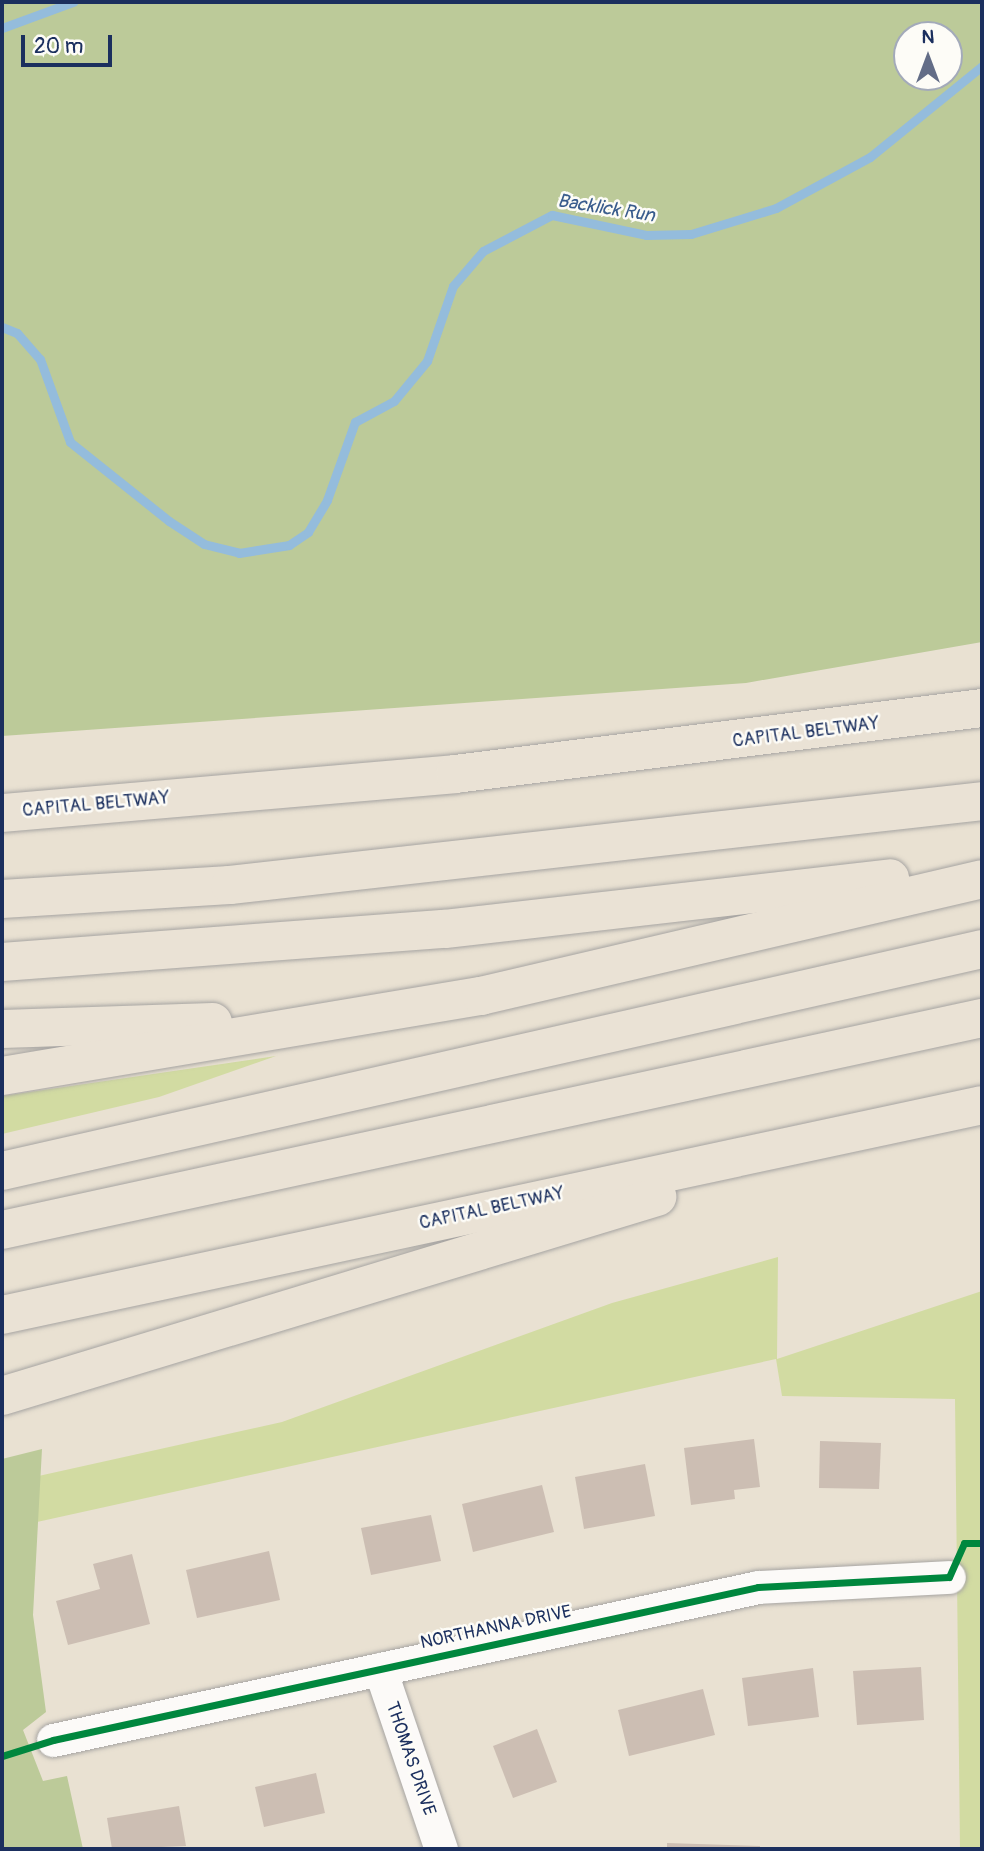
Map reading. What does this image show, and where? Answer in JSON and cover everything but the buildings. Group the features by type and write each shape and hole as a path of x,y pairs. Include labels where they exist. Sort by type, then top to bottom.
{"highway":[{"name":"CAPITAL BELTWAY","path":"3,813 455,774 982,708"},
{"path":"2,899 230,885 981,801"},
{"path":"2,961 445,929 982,866"},
{"path":"2,1076 481,996 982,879"},
{"path":"2,1170 982,949"},
{"path":"2,1029 379,1014"},
{"path":"2,1230 982,1018"},
{"name":"CAPITAL BELTWAY","path":"2,1315 982,1105"},
{"path":"2,1396 883,1127"}],"street":[{"name":"NORTHANNA DRIVE","path":"53,1740 758,1587 949,1577"},
{"name":"THOMAS DRIVE","path":"380,1669 441,1849"}],"green space":[{"path":"2,2 982,2 982,642 746,683 2,736"},
{"path":"276,1056 159,1097 2,1134 2,1096"},
{"path":"778,1257 777,1359 982,1291 982,1849 960,1849 955,1399 782,1396 776,1359 37,1522 34,1477 282,1422 612,1303"},
{"path":"42,1449 33,1615 46,1712 23,1730 43,1781 67,1776 83,1849 2,1849 2,1459"}],"waterway":[{"path":"2,28 73,2"},
{"name":"Backlick Run","path":"2,327 17,333 40,359 70,442 169,521 204,544 239,553 289,545 308,532 327,500 355,422 394,401 427,361 453,286 483,251 552,215 646,235 691,234 776,208 870,157 982,66"}],"cycle path":[{"path":"2,1756 53,1740 758,1587 949,1577 964,1543 982,1543"}]}
